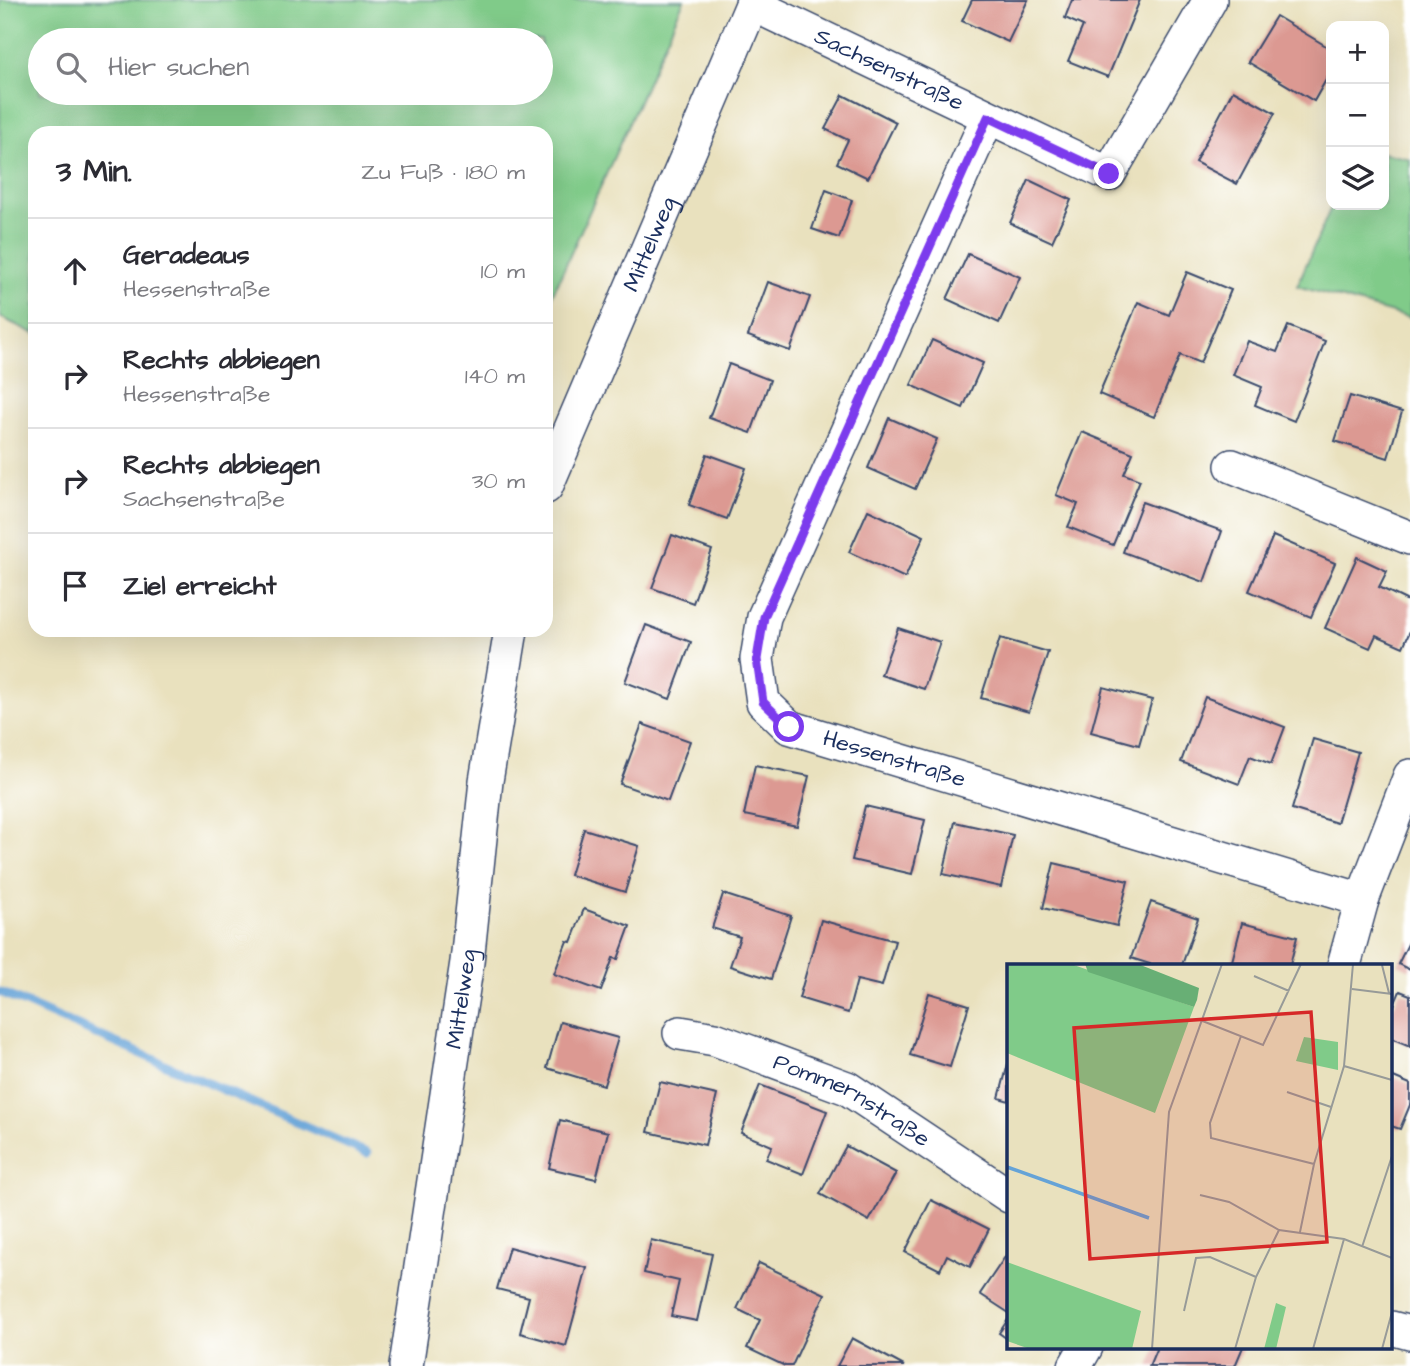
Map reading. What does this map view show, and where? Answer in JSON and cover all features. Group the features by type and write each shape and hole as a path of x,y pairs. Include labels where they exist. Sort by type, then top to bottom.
{"street":[{"name":"Sachsenstraße","path":"753,2 1109,174 1210,0"},
{"name":"Mittelweg","path":"553,471 753,2"},
{"name":"Hessenstraße","path":"988,117 764,617 757,659 763,702 789,727 1362,900"},
{"path":"1232,466 1410,538"},
{"name":"Mittelweg","path":"407,1366 467,962 486,781 510,637"},
{"path":"1344,964 1362,900 1410,776"},
{"name":"Pommernstraße","path":"680,1033 716,1039 846,1088 1007,1195"},
{"path":"1392,1328 1410,1333"},
{"path":"1075,1366 1085,1348"}],"green space":[{"path":"0,0 684,0 553,293 553,126 28,126 28,331 0,317"},
{"path":"1389,154 1410,159 1410,318 1297,286 1330,210 1389,210"}],"building":[{"path":"972,0 1028,0 1008,42 962,21"},
{"path":"1072,0 1140,0 1108,77 1068,61 1083,26 1065,18"},
{"path":"1276,16 1326,46 1326,80 1314,101 1248,62"},
{"path":"1233,90 1275,113 1237,184 1195,162"},
{"path":"843,95 896,122 868,178 837,163 848,140 825,129"},
{"path":"1029,180 1071,200 1052,242 1010,223"},
{"path":"826,190 852,200 839,238 812,229"},
{"path":"968,254 1020,277 999,323 947,299"},
{"path":"1187,272 1231,290 1200,363 1180,355 1154,417 1099,394 1138,302 1169,315"},
{"path":"768,282 810,297 790,351 748,336"},
{"path":"1288,326 1325,341 1294,421 1255,405 1262,387 1233,375 1247,341 1277,352"},
{"path":"932,340 983,363 963,408 911,385"},
{"path":"729,364 770,380 751,433 709,418"},
{"path":"1350,396 1402,412 1388,458 1335,441"},
{"path":"889,418 937,439 915,489 868,468"},
{"path":"1082,432 1133,453 1124,474 1140,480 1113,545 1068,527 1078,504 1056,495"},
{"path":"707,454 746,468 727,519 689,505"},
{"path":"1142,502 1222,531 1204,582 1123,552"},
{"path":"868,510 924,536 905,578 849,552"},
{"path":"672,535 712,550 693,603 652,588"},
{"path":"1273,536 1335,563 1311,617 1249,591"},
{"path":"1357,557 1387,571 1379,587 1410,602 1410,631 1403,647 1376,635 1370,648 1325,628"},
{"path":"646,625 691,642 670,699 625,682"},
{"path":"898,628 940,642 924,689 881,675"},
{"path":"1000,638 1048,652 1029,712 981,698"},
{"path":"1103,687 1152,700 1139,745 1091,732"},
{"path":"1205,697 1285,727 1271,764 1250,756 1239,784 1181,762"},
{"path":"642,724 690,741 668,801 620,784"},
{"path":"1313,739 1358,752 1337,823 1292,809"},
{"path":"755,765 809,776 797,826 744,815"},
{"path":"865,806 925,820 912,874 852,860"},
{"path":"955,822 1013,835 1001,887 943,874"},
{"path":"584,829 639,846 625,892 570,875"},
{"path":"1054,863 1128,881 1117,926 1043,908"},
{"path":"723,894 791,916 771,979 730,966 740,937 712,928"},
{"path":"1151,902 1198,918 1182,964 1150,964 1131,958"},
{"path":"584,909 630,926 618,959 613,958 601,991 554,974"},
{"path":"821,920 895,941 882,986 857,980 848,1013 799,998"},
{"path":"1242,923 1297,937 1290,964 1231,964"},
{"path":"1410,940 1410,970 1398,964"},
{"path":"1400,991 1410,995 1410,1046 1392,1038 1392,1010"},
{"path":"929,993 969,1005 950,1067 910,1055"},
{"path":"560,1022 618,1038 604,1085 547,1068"},
{"path":"1007,1068 1007,1100 999,1098"},
{"path":"1392,1076 1410,1084 1410,1105 1400,1129 1392,1126"},
{"path":"660,1082 717,1095 705,1145 648,1132"},
{"path":"760,1085 827,1111 803,1174 766,1159 772,1146 741,1133"},
{"path":"560,1120 608,1132 596,1179 549,1168"},
{"path":"846,1146 896,1173 869,1221 820,1194"},
{"path":"931,1200 989,1229 970,1267 947,1255 940,1270 905,1252"},
{"path":"651,1240 712,1254 697,1321 671,1316 679,1281 644,1273"},
{"path":"509,1247 587,1268 566,1346 520,1333 529,1297 497,1289"},
{"path":"1007,1254 1007,1312 980,1294"},
{"path":"759,1263 825,1294 792,1366 785,1366 747,1348 760,1320 737,1309"},
{"path":"1007,1321 1007,1339 999,1333"},
{"path":"852,1338 904,1366 837,1366"},
{"path":"1157,1348 1243,1348 1235,1366 1149,1366"}],"waterway":[{"path":"0,992 367,1153"}],"route":[{"path":"789,727 763,702 757,659 764,617 988,117 1109,174"}]}
